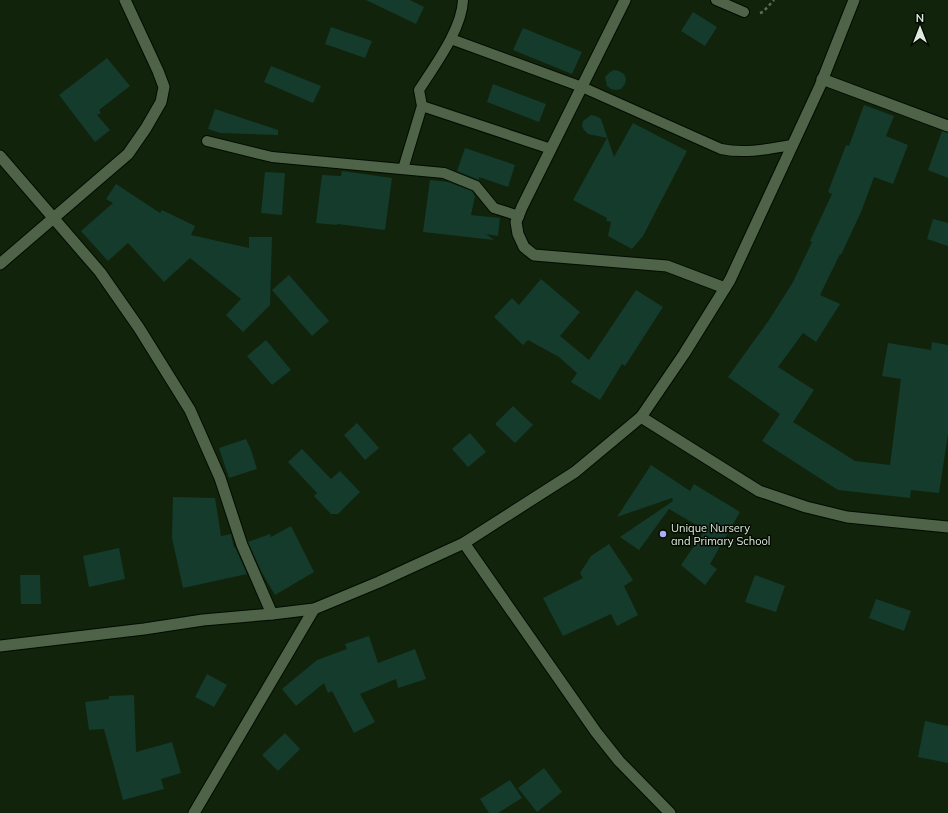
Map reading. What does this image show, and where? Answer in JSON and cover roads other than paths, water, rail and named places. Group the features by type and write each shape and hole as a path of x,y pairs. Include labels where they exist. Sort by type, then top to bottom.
{"street":[{"path":"0,264 128,154 146,128 161,102 164,87 125,0"},
{"path":"625,0 522,207 516,222 518,234 524,247 534,255 667,266 725,288"},
{"path":"0,646 144,629 203,620 314,609 379,582 464,543 575,472 641,418 684,354 725,288 822,79 854,0"},
{"path":"822,79 948,126"},
{"path":"0,156 104,278 139,328 190,410 220,478 242,545 272,614"},
{"path":"641,418 759,491 806,507 847,517 948,527"},
{"path":"464,543 596,732 619,761 670,813"},
{"path":"194,813 314,609"}],"lane":[{"path":"403,169 422,106 420,90 451,40 463,8 463,0"},
{"path":"716,0 744,12"},
{"path":"451,40 582,87 721,150 733,152 750,151 792,145"},
{"path":"422,106 551,149"},
{"path":"207,141 272,157 444,173 476,186 494,208 519,216"}],"place":[{"name":"Unique Nursery and Primary School","path":"663,534"}]}
